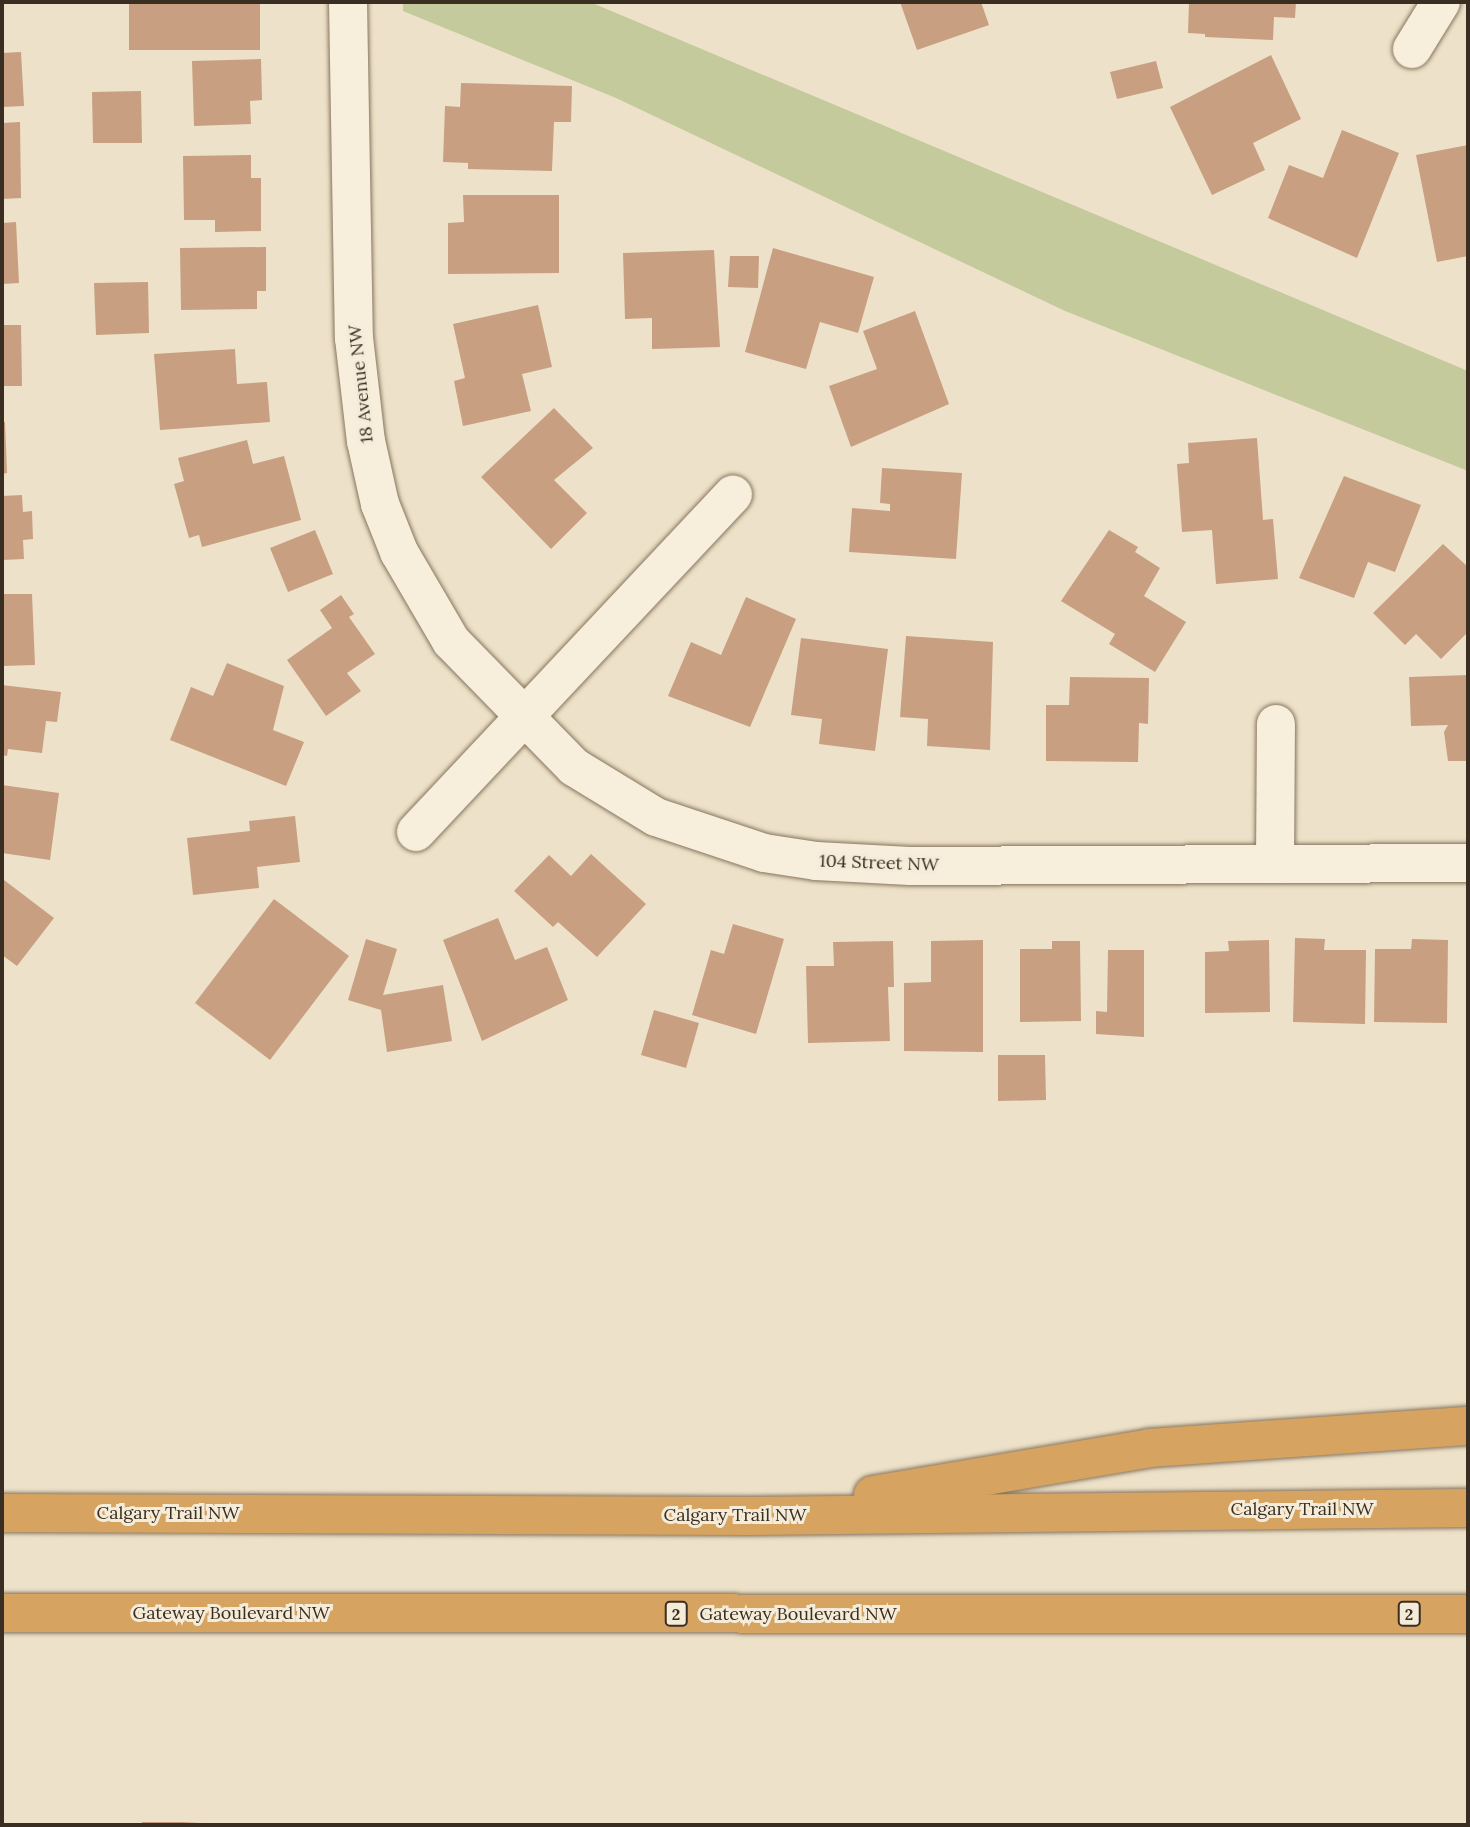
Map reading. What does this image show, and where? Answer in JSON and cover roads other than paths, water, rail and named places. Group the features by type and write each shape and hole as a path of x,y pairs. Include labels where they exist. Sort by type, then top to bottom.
{"highway":[{"path":"749,1516 1150,1448 1468,1426"},
{"name":"Calgary Trail NW","path":"2,1513 749,1516 1468,1508"},
{"name":"Gateway Boulevard NW","path":"2,1613 1468,1614"},
{"path":"1349,1615 1468,1625"}],"street":[{"name":"18 Avenue NW","path":"348,2 354,338 366,441 380,504 399,552 451,641 523,719"},
{"path":"1412,49 1441,2"},
{"path":"416,832 733,495"},
{"name":"104 Street NW","path":"523,719 574,767 614,795 656,817 764,853 816,861 910,866 1468,863"},
{"path":"1276,724 1276,863"}]}
